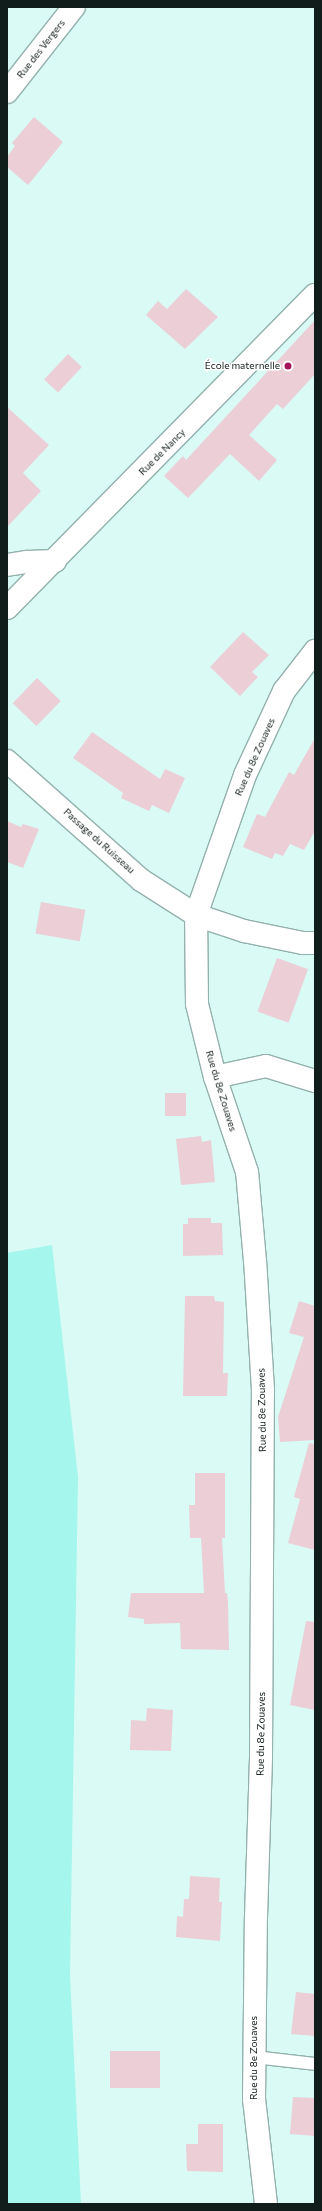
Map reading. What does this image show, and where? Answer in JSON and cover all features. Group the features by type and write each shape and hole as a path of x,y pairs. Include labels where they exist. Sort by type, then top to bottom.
{"street":[{"name":"Rue des Vergers","path":"7,92 74,7"},
{"name":"Rue de Nancy","path":"7,608 315,295"},
{"path":"7,566 27,562 55,560"},
{"name":"Rue du 8e Zouaves","path":"266,2204 254,2098 256,1917 261,1757 263,1390 255,1261 247,1172 215,1077 197,1004 199,907 245,775 284,691 315,651"},
{"name":"Passage du Ruisseau","path":"7,761 141,880 199,907 244,931 303,943 315,943"},
{"path":"215,1077 266,1066 315,1081"}],"lane":[{"path":"254,2057 315,2064"}],"shaded area":[{"path":"52,1245 78,1477 70,1975 81,2204 7,2204 7,1253"}],"building":[{"path":"34,117 63,142 28,185 7,167 7,157 15,146 12,143"},
{"path":"186,289 218,317 185,349 146,315 158,301 167,309"},
{"path":"315,320 315,374 283,409 277,404 249,435 277,460 259,481 230,454 188,498 164,476 183,456 186,460"},
{"path":"68,354 82,367 58,393 44,380"},
{"path":"7,407 49,445 23,473 41,491 7,527"},
{"path":"243,632 269,655 252,672 258,677 240,696 210,667"},
{"path":"37,678 61,701 36,726 13,703"},
{"path":"92,732 160,779 165,769 185,778 169,813 152,805 149,811 121,798 123,793 73,758"},
{"path":"315,738 315,831 304,850 290,844 283,856 275,853 272,859 243,847 257,814 265,817 289,772 294,775"},
{"path":"7,821 21,827 23,824 39,829 23,868 7,862"},
{"path":"41,902 85,910 80,941 35,934"},
{"path":"277,958 308,969 289,1023 258,1012"},
{"path":"165,1093 186,1093 186,1116 165,1116"},
{"path":"201,1136 202,1142 211,1140 215,1182 181,1185 176,1139"},
{"path":"188,1218 211,1218 211,1223 222,1223 223,1255 183,1256 183,1224 188,1224"},
{"path":"185,1296 214,1296 215,1301 224,1302 223,1373 228,1373 227,1396 183,1396"},
{"path":"299,1301 315,1306 315,1440 280,1442 278,1417 304,1337 289,1333"},
{"path":"309,1443 315,1444 315,1550 288,1543 300,1499 294,1497"},
{"path":"195,1473 225,1473 225,1538 222,1538 225,1593 227,1593 228,1602 229,1650 181,1649 180,1623 144,1624 144,1619 128,1617 131,1593 204,1593 201,1538 190,1538 189,1505 195,1505"},
{"path":"306,1621 315,1622 315,1710 290,1705"},
{"path":"147,1708 173,1710 171,1751 130,1750 131,1720 146,1721"},
{"path":"190,1876 220,1878 219,1902 222,1902 220,1941 176,1937 177,1916 183,1917 184,1899 189,1899"},
{"path":"296,1992 315,1994 315,2036 291,2034"},
{"path":"110,2051 160,2051 160,2088 110,2088"},
{"path":"293,2097 315,2098 315,2136 290,2134"},
{"path":"198,2124 223,2124 223,2172 187,2171 186,2144 198,2144"}],"place":[{"name":"École maternelle","path":"288,366"}]}
